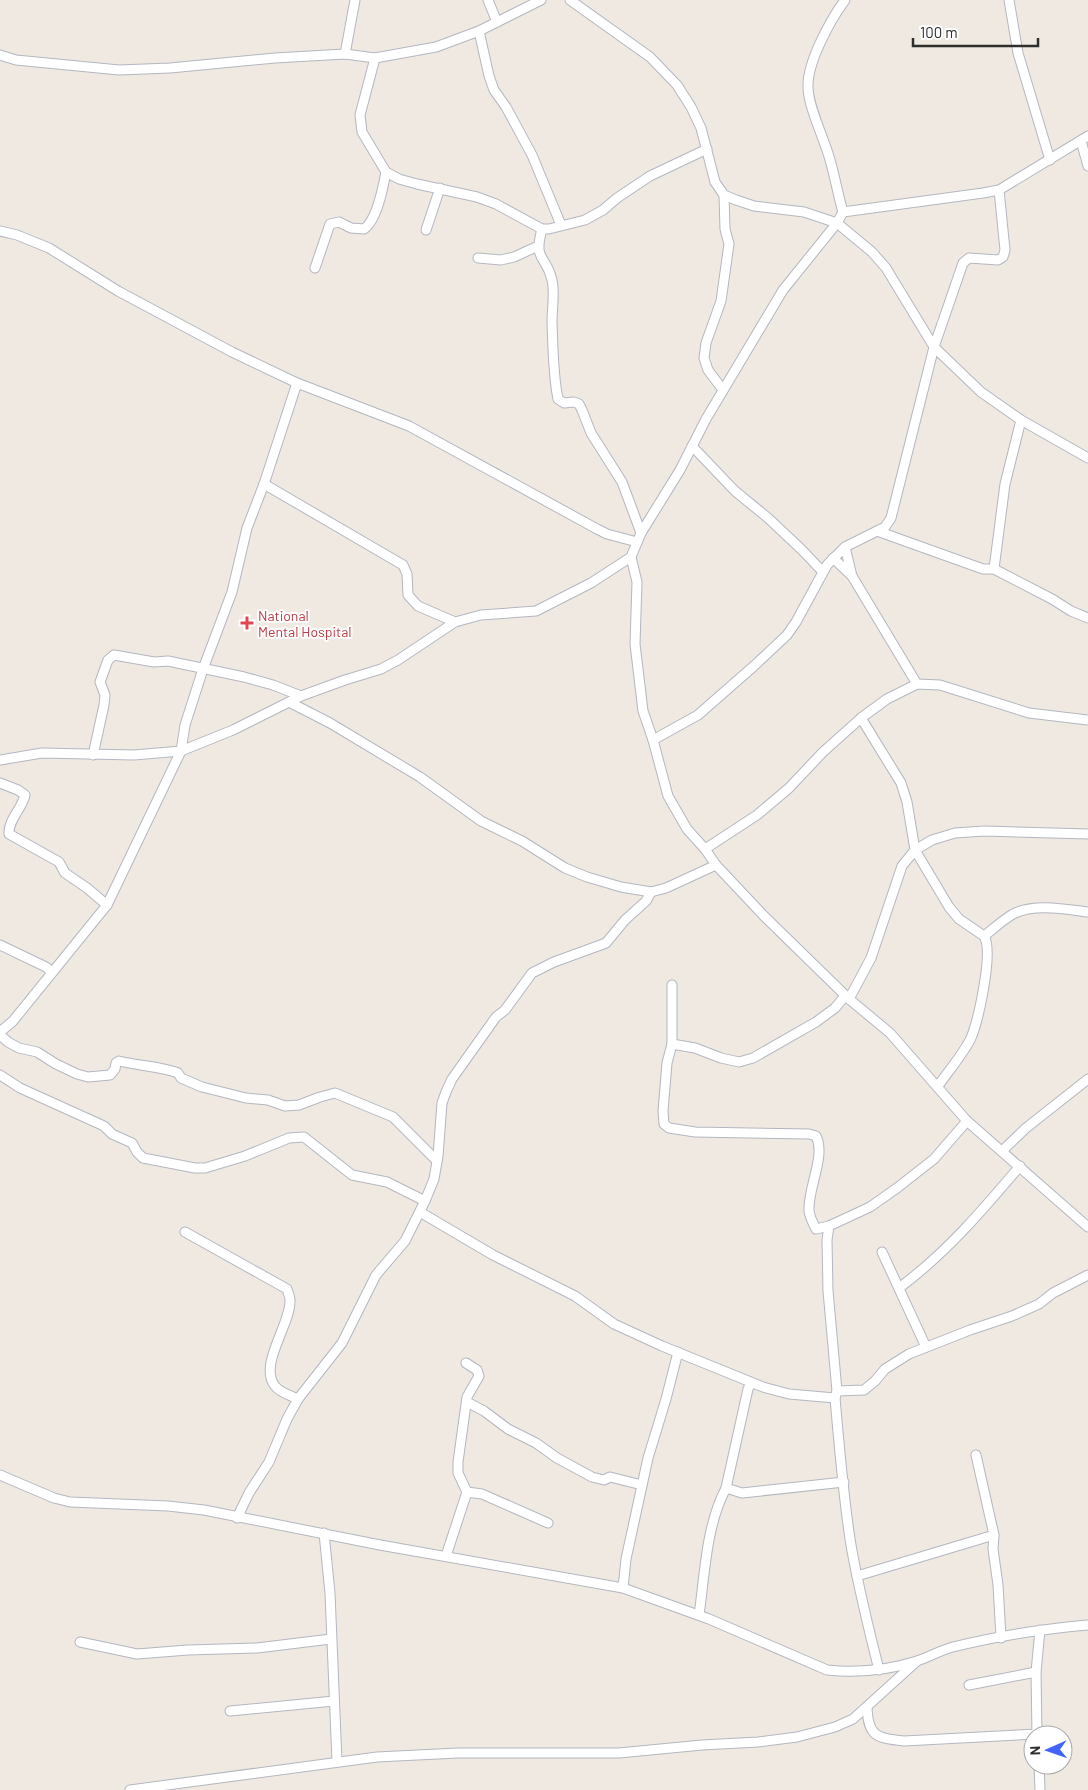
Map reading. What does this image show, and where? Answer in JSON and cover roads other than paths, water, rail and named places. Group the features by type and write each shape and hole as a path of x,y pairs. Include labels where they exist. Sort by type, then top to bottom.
{"street":[{"path":"345,54 355,0"},
{"path":"488,0 497,22"},
{"path":"0,55 16,60 118,70 170,68 275,58 345,54 375,58 436,47 479,31 541,0"},
{"path":"570,0 650,57 677,85 691,107 701,128 715,182 724,194 754,206 804,212 837,223 872,252 886,268 934,347 981,392 1021,420 1088,458"},
{"path":"0,760 42,753 134,755 181,751 233,730 301,696 381,669 398,660 455,622 481,615 536,611 591,583 631,557 639,537 680,470 724,390 783,290 837,223 843,212 830,160 810,102 808,86 813,63 821,42 836,12 846,0"},
{"path":"1009,0 1018,53 1050,160"},
{"path":"479,31 487,70 494,90 506,107 532,155 561,225"},
{"path":"375,58 360,115 362,132 386,172 399,179 476,197 496,204 542,229 585,220 603,210 650,176 707,149"},
{"path":"843,212 999,190 1085,139 1088,166"},
{"path":"315,268 330,224 339,222 351,228 364,229 369,225 376,211 386,172"},
{"path":"426,230 440,188"},
{"path":"653,740 698,714 724,693 787,635 796,622 822,571 833,558 846,547 885,528 891,518 934,347 963,263 969,258 998,260 1003,257 1005,250 999,190"},
{"path":"724,194 725,229 729,244 721,301 706,343 704,358 708,370 724,390"},
{"path":"542,229 538,253 551,276 553,284 552,322 558,399 564,403 574,402 579,404 591,433 622,482 639,537"},
{"path":"0,231 17,235 49,248 118,291 232,352 297,383 409,426 607,534 639,537"},
{"path":"478,258 501,260 514,257 538,246"},
{"path":"297,383 264,484 247,528 232,592 203,669 185,725 181,751 107,905 0,1034 8,1042 19,1048 37,1052 56,1064 88,1077 110,1074 115,1070 116,1063 119,1061 168,1069 178,1073 181,1078 202,1087 246,1098 268,1100 285,1106 299,1105 334,1093 393,1117 437,1161"},
{"path":"994,569 1005,484 1021,420"},
{"path":"692,446 735,492 774,524 822,571"},
{"path":"264,484 403,565 407,574 408,595 418,606 455,622"},
{"path":"877,531 983,569 994,569 1071,611 1088,618"},
{"path":"846,547 852,576"},
{"path":"631,557 637,582 635,644 643,711 668,796 687,829 716,864 792,945 847,998 890,1033 968,1121 1088,1227"},
{"path":"833,558 852,576 918,684"},
{"path":"93,755 105,695 100,682 108,660 114,655 154,662 168,661 244,677 273,685 301,696"},
{"path":"705,849 757,815 789,788 822,752 861,718 887,699 918,684 940,685 1029,713 1088,720"},
{"path":"289,702 330,723 420,777 481,821 522,841 565,868 616,886 651,892 666,888 716,864"},
{"path":"861,718 901,783 908,802 915,850 949,907 959,919 987,940 988,954 983,997 970,1039 938,1086"},
{"path":"0,783 25,795 24,802 9,828 9,834 59,862 65,873 107,905"},
{"path":"672,1044 695,1048 721,1058 740,1062 753,1058 816,1022 835,1008 847,998 871,958 902,866 915,850 932,840 956,833 984,831 1088,834"},
{"path":"237,1518 249,1493 269,1462 287,1419 298,1399 342,1342 376,1275 404,1241 426,1201 434,1179 437,1161 442,1104 452,1079 496,1017 505,1010 532,973 554,962 606,943 625,920 646,901 651,892"},
{"path":"984,936 1011,915 1021,911 1058,909 1088,912"},
{"path":"0,945 46,967 52,972"},
{"path":"672,985 672,1044 667,1063 663,1111 664,1124 669,1128 695,1132 809,1134 816,1136 819,1142 818,1158 809,1200 809,1213 816,1229 829,1226 870,1207 897,1188 934,1158 968,1121"},
{"path":"0,1075 20,1088 104,1126 112,1134 132,1143 143,1158 195,1168 205,1168 245,1156 289,1138 304,1137 352,1175 387,1182 426,1201"},
{"path":"1002,1151 1026,1128 1088,1079"},
{"path":"899,1288 952,1244 1020,1166"},
{"path":"420,1212 494,1255 575,1296 614,1324 751,1383 789,1394 836,1394 864,1390 875,1382 885,1369 909,1354 1012,1316 1038,1304 1053,1293 1088,1275"},
{"path":"829,1226 827,1240 828,1291 850,1538 879,1670"},
{"path":"185,1232 287,1289 290,1307 272,1358 270,1378 276,1388 298,1399"},
{"path":"882,1252 926,1347"},
{"path":"623,1588 626,1559 648,1458 678,1352"},
{"path":"446,1556 467,1492 458,1473 467,1397 479,1376 477,1370 466,1363"},
{"path":"699,1614 710,1541 719,1502 726,1488 748,1389 751,1383"},
{"path":"467,1402 508,1429 536,1443 557,1458 592,1477 604,1480 610,1477 642,1485"},
{"path":"976,1455 994,1535 993,1549 998,1585 1001,1638"},
{"path":"0,1475 54,1498 70,1502 168,1506 204,1510 237,1518 324,1532 380,1545 623,1588 699,1614 827,1670 842,1672 879,1670 916,1661 952,1648 1040,1630 1088,1625"},
{"path":"726,1488 742,1494 844,1482"},
{"path":"467,1492 482,1494 548,1523"},
{"path":"324,1532 330,1593 338,1762"},
{"path":"857,1576 994,1535"},
{"path":"1037,1725 1036,1672 1040,1630"},
{"path":"80,1642 137,1654 257,1648 331,1639"},
{"path":"130,1790 377,1757 458,1753 619,1753 702,1744 758,1742 797,1737 835,1727 853,1719 916,1661"},
{"path":"969,1685 1036,1672"},
{"path":"230,1711 334,1701"},
{"path":"867,1707 867,1719 871,1730 882,1738 904,1741 1023,1735"},
{"path":"1039,1775 1040,1790"}],"place":[{"name":"National Mental Hospital","path":"247,623"}]}
